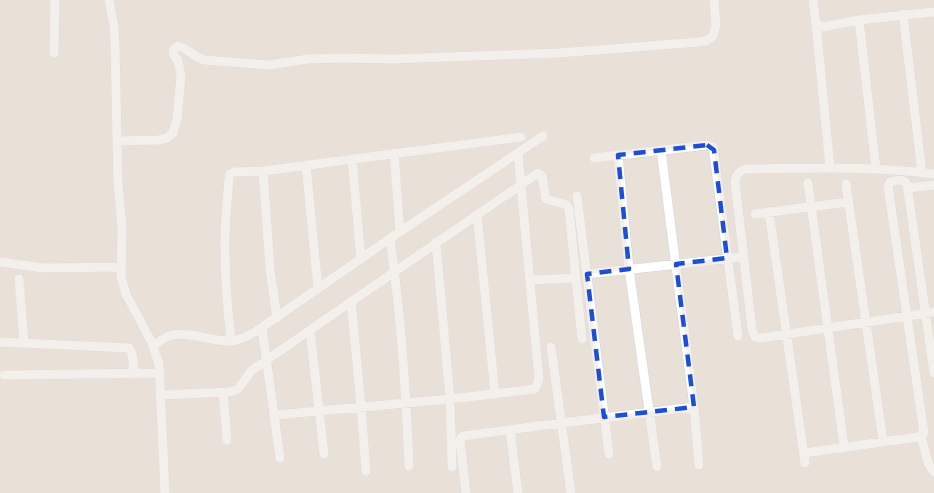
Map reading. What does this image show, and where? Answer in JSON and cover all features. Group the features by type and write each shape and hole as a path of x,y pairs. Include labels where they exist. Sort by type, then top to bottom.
{"street":[{"path":"54,53 55,0"},
{"path":"109,0 115,45 123,286 153,346 159,364 165,493"},
{"path":"117,141 158,140 167,138 173,133 177,119 181,75 178,61 173,53 178,46 204,60 269,65 320,59 392,59 559,53 654,46 710,39 716,26 714,0"},
{"path":"813,0 830,168"},
{"path":"816,24 823,27 903,14 934,12"},
{"path":"903,14 922,172"},
{"path":"859,20 876,169"},
{"path":"153,346 173,335 231,341 246,337 543,136"},
{"path":"231,341 226,292 225,219 229,176 234,172 263,171 520,137"},
{"path":"594,158 707,145 713,147 738,336"},
{"path":"661,150 694,407 699,465"},
{"path":"394,153 400,232"},
{"path":"275,415 450,399 535,388 539,379 518,153"},
{"path":"618,155 629,269 657,467"},
{"path":"352,159 361,259"},
{"path":"306,165 318,289"},
{"path":"930,313 761,338 754,335 735,182 737,174 747,169 876,169 934,174"},
{"path":"263,171 276,318"},
{"path":"161,395 223,392 238,389 252,370 267,359 536,174 540,174 546,199 567,204 569,209 582,339"},
{"path":"934,373 930,313 908,188 906,182 901,180 890,182 888,186 924,431 921,436 928,463 934,472"},
{"path":"808,183 844,446"},
{"path":"846,184 883,441"},
{"path":"908,188 934,185"},
{"path":"577,196 609,454"},
{"path":"755,214 848,202"},
{"path":"769,212 805,463"},
{"path":"477,214 495,394"},
{"path":"390,239 406,402 409,466"},
{"path":"436,242 450,399 452,467"},
{"path":"587,274 743,257"},
{"path":"0,262 43,268 121,267"},
{"path":"530,280 576,278"},
{"path":"19,279 24,343"},
{"path":"351,301 366,471"},
{"path":"262,328 280,458"},
{"path":"310,330 324,454"},
{"path":"0,342 129,348 134,374"},
{"path":"551,346 571,493"},
{"path":"4,375 160,373"},
{"path":"223,392 227,440"},
{"path":"466,493 461,437 694,407"},
{"path":"510,430 518,493"},
{"path":"804,453 921,436"}],"highlighted area":[{"path":"707,145 714,150 727,258 676,264 694,407 604,417 587,274 629,269 618,155"}]}
